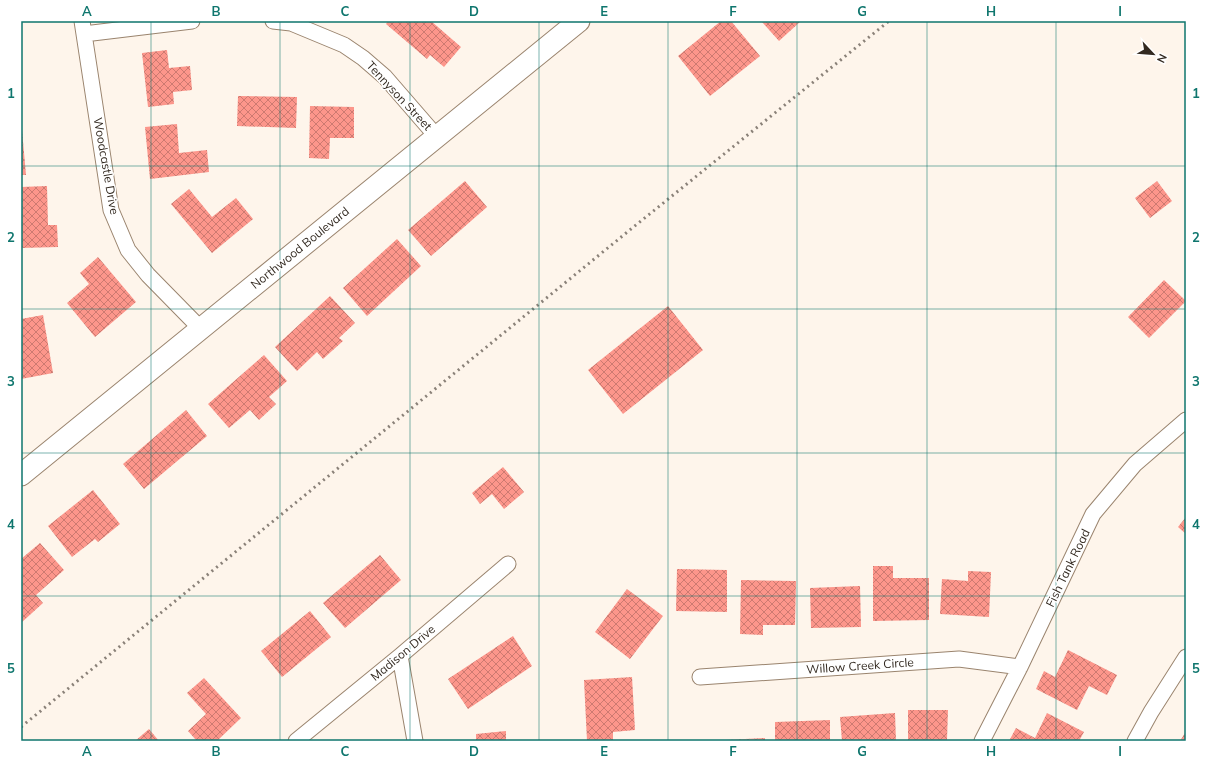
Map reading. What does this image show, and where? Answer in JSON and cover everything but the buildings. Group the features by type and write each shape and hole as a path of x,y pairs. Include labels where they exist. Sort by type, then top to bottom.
{"street":[{"path":"83,28 192,21"},
{"name":"Tennyson Street","path":"272,21 291,23 344,45 363,58 385,77 437,137"},
{"name":"Northwood Boulevard","path":"21,475 579,21"},
{"name":"Woodcastle Drive","path":"83,28 111,210 128,250 148,275 202,329"},
{"name":"Fish Tank Road","path":"982,741 1020,667 1094,514 1136,464 1186,420"},
{"name":"Madison Drive","path":"296,741 400,656 508,564"},
{"path":"400,656 415,741"},
{"path":"1135,741 1151,712 1186,657"},
{"name":"Willow Creek Circle","path":"700,677 959,659 1020,667"}],"railway":[{"path":"21,727 631,229 889,21"}]}
